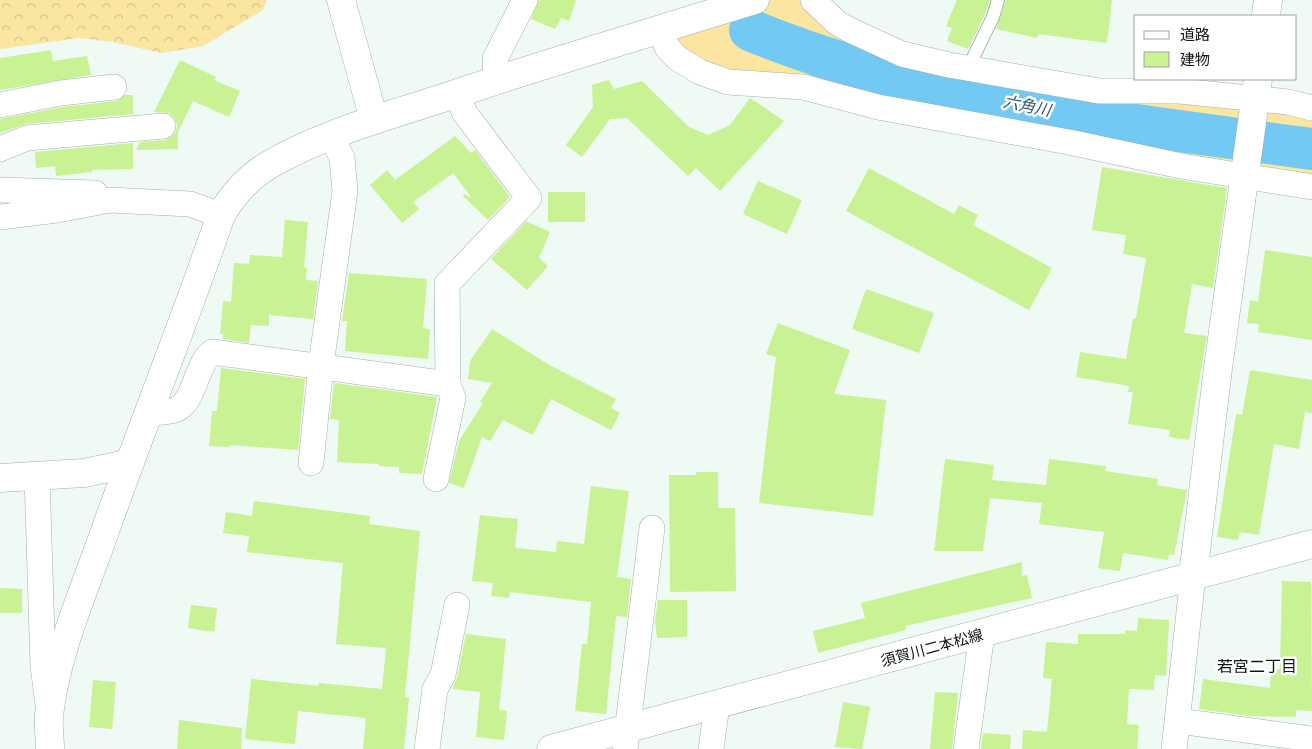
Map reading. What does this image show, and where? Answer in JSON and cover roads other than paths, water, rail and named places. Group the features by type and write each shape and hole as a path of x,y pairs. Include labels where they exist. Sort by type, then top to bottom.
{"street":[{"path":"340,0 374,120"},
{"path":"496,79 495,59 525,0"},
{"path":"49,716 59,665 70,628 128,464 221,215 230,200 243,185 266,167 331,135 496,79 755,0"},
{"path":"813,0 837,23 902,54 968,68 1099,91 1257,89 1288,102 1312,108"},
{"path":"1266,15 1268,0"},
{"path":"660,30 667,47 677,58 700,72 728,82 802,87 878,108 1074,143 1181,166 1312,187"},
{"path":"0,105 60,92 114,87"},
{"path":"1174,749 1179,721 1193,576 1218,368 1257,89"},
{"path":"436,479 453,398 448,384 446,284 530,198 464,112 458,93"},
{"path":"0,149 27,138 163,126"},
{"path":"311,463 321,365 345,191 342,158 331,135"},
{"path":"0,190 97,193 110,200"},
{"path":"0,217 57,210 110,200 190,204 221,215"},
{"path":"149,412 175,410 185,404 205,359 212,352 321,365 448,384"},
{"path":"0,478 84,473 128,464"},
{"path":"37,476 43,666 49,716 50,749"},
{"path":"626,739 652,528"},
{"name":"須賀川二本松線","path":"551,749 626,739 717,705 1312,544"},
{"path":"427,749 435,689 443,675 456,605"},
{"path":"966,749 982,634"},
{"path":"711,749 717,705"},
{"path":"1179,721 1312,739"}],"lane":[{"path":"968,68 993,17 998,0"}],"waterway":[{"name":"六角川","path":"750,30 817,55 886,76 956,93 1098,119 1312,149"}],"district":[{"name":"若宮二丁目","path":"1257,666"}]}
